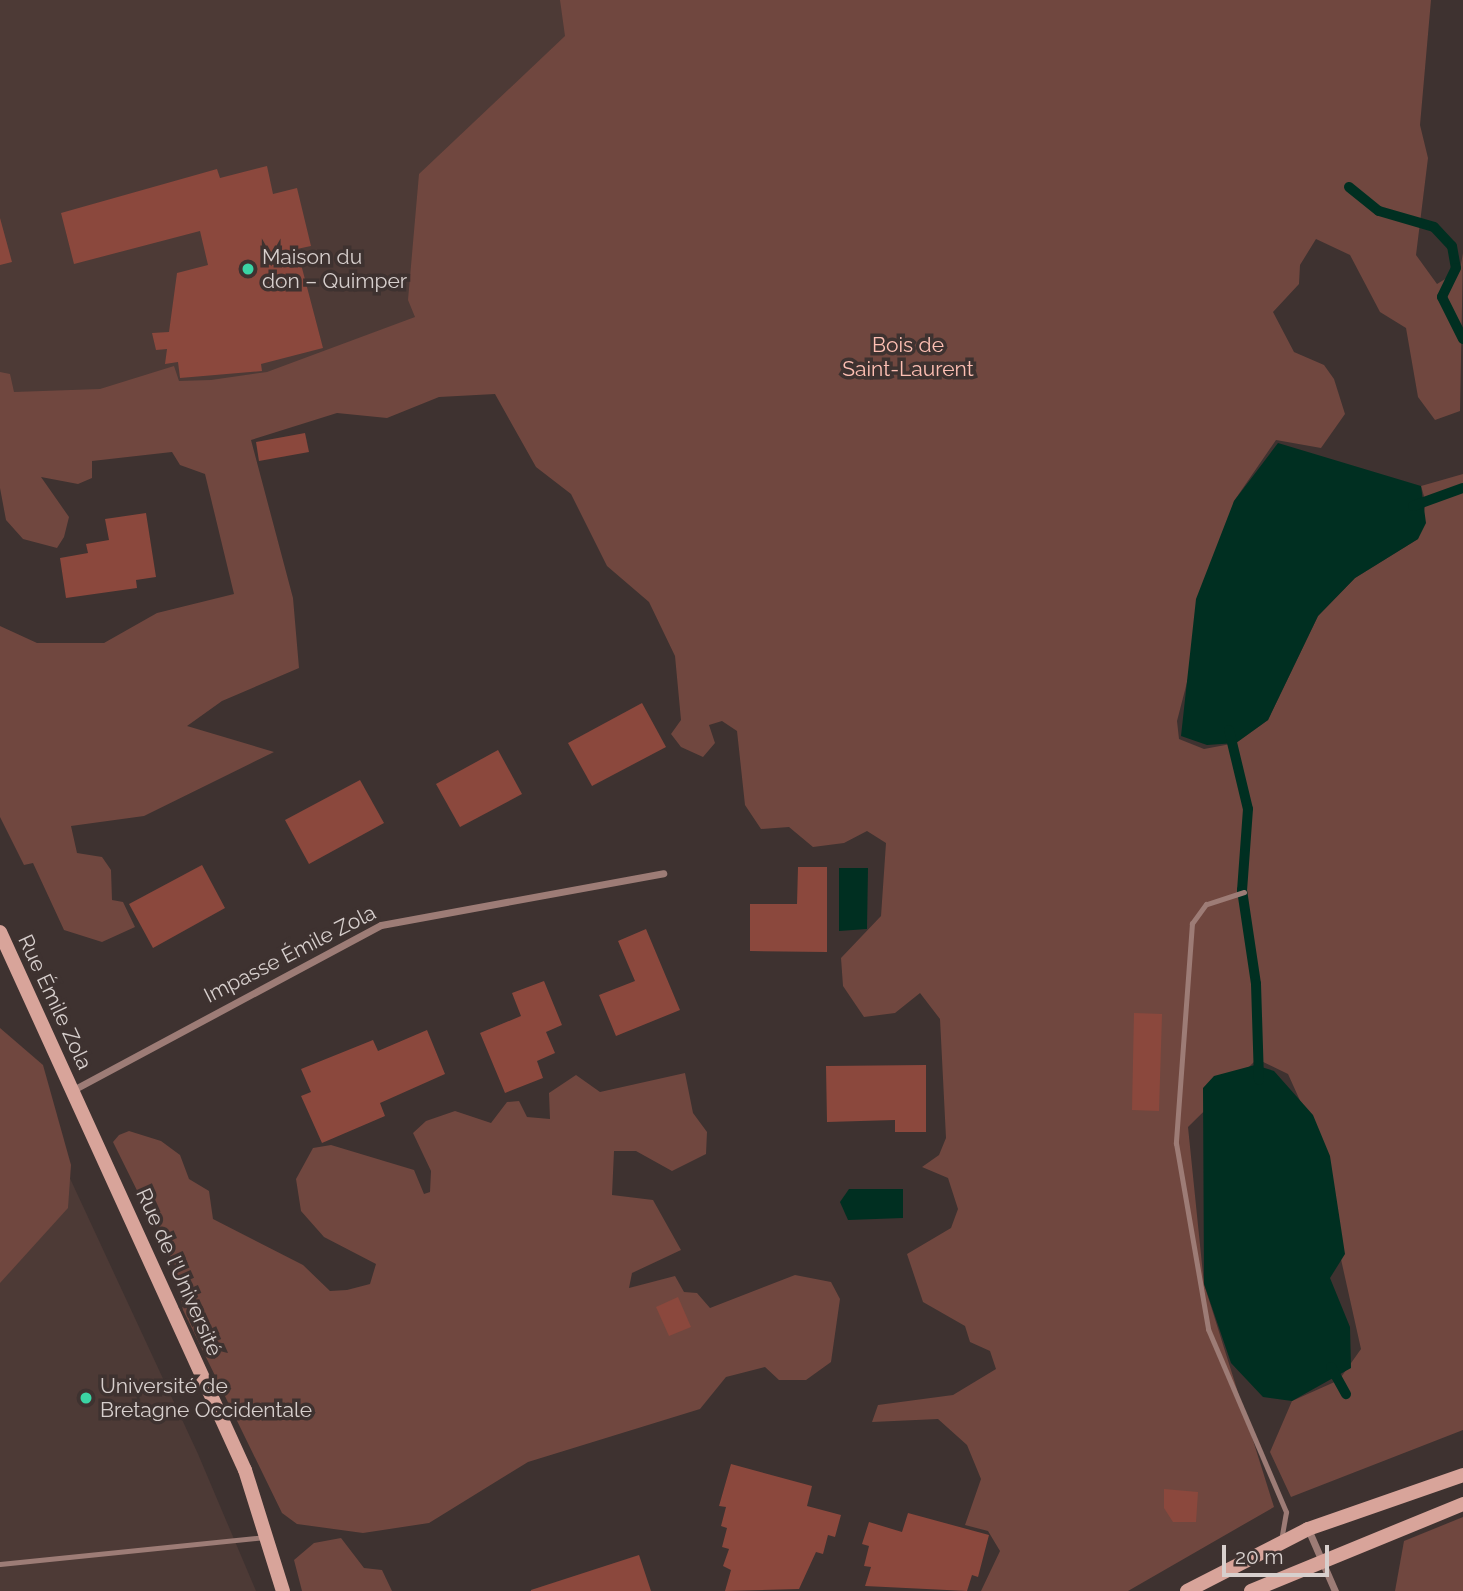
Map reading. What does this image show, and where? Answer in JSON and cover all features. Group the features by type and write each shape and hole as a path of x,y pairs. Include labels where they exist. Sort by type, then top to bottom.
{"street":[{"name":"Impasse Émile Zola","path":"73,1090 381,925 663,873"},
{"name":"Rue Émile Zola","path":"0,932 73,1090"},
{"name":"Rue de l'Université","path":"73,1090 244,1470 268,1536 283,1591"},
{"path":"1187,1591 1308,1530 1463,1475"},
{"path":"1251,1591 1321,1560 1463,1504"},
{"path":"1308,1530 1335,1591"}],"lane":[{"path":"1242,893 1200,908 1189,932 1178,1172 1208,1329 1286,1511 1280,1542"},
{"path":"0,1564 268,1536"}],"shaded area":[{"path":"0,0 757,0 498,331 0,439"},
{"path":"1278,443 1421,486 1426,523 1418,539 1355,578 1318,616 1268,720 1236,743 1207,745 1181,736 1196,599 1234,501"},
{"path":"839,868 868,868 867,929 839,931"},
{"path":"1255,1065 1274,1071 1313,1115 1330,1156 1345,1254 1330,1278 1350,1327 1351,1368 1292,1401 1263,1397 1231,1363 1204,1284 1203,1088 1214,1076"},
{"name":"Université de Bretagne Occidentale","path":"61,1159 198,1454 256,1591 0,1591 0,1223"},
{"path":"849,1189 903,1189 903,1218 848,1220 840,1202"}],"green space":[{"name":"Bois de Saint-Laurent","path":"560,0 1431,0 1420,125 1428,158 1416,255 1437,284 1460,270 1463,253 1460,411 1435,420 1418,397 1406,328 1380,312 1350,255 1316,239 1300,265 1299,284 1273,312 1294,352 1324,365 1334,379 1345,414 1321,448 1276,440 1234,501 1177,721 1179,739 1204,749 1236,743 1268,720 1318,616 1355,578 1418,539 1426,503 1421,486 1463,474 1463,1430 1291,1497 1270,1452 1292,1401 1339,1380 1361,1349 1311,1125 1288,1074 1257,1059 1188,1127 1204,1284 1274,1507 1128,1591 981,1591 1000,1551 988,1531 965,1525 981,1479 967,1445 938,1419 872,1422 878,1405 953,1395 996,1369 990,1351 970,1342 965,1326 923,1302 907,1254 951,1228 958,1209 948,1178 922,1167 939,1155 946,1138 940,1019 920,993 895,1013 864,1017 843,986 841,958 881,916 886,843 867,831 844,843 813,847 789,827 761,829 745,805 737,731 722,721 709,725 715,743 703,757 681,747 671,734 681,720 675,656 649,602 607,566 571,494 536,467 495,394 439,397 387,418 337,413 251,440 293,598 299,668 222,701 187,726 274,752 144,816 71,826 77,853 102,857 111,870 112,900 123,902 135,927 102,942 64,930 33,863 24,865 0,817 0,626 37,643 104,643 157,613 234,594 205,474 180,465 172,452 92,461 92,478 78,484 41,477 69,517 64,537 57,548 23,539 6,520 0,488 0,372 10,374 14,392 100,389 174,366 179,381 211,380 267,372 415,317 408,300 419,174 565,36"},
{"path":"0,1028 43,1065 71,1165 68,1208 0,1283"},
{"path":"685,1073 693,1113 707,1132 706,1154 672,1171 636,1151 614,1151 612,1195 653,1200 681,1250 632,1273 629,1288 675,1276 684,1292 697,1293 710,1308 795,1275 831,1282 840,1299 831,1362 806,1380 779,1380 765,1367 726,1377 700,1409 528,1462 429,1523 363,1533 297,1524 282,1513 183,1310 172,1261 113,1142 119,1135 129,1131 161,1141 180,1155 189,1179 209,1191 213,1219 303,1265 330,1291 347,1290 370,1284 376,1264 324,1237 301,1211 296,1179 313,1148 331,1145 414,1170 424,1194 430,1192 431,1171 413,1133 426,1121 455,1111 491,1123 507,1102 519,1101 527,1117 550,1119 549,1093 576,1075 600,1092"},
{"path":"1463,1517 1463,1591 1395,1591 1404,1541"},
{"path":"341,1538 364,1568 382,1570 392,1591 302,1591 294,1560 314,1543"}],"building":[{"name":"Maison du don – Quimper","path":"267,166 273,194 297,188 311,246 297,249 323,348 261,364 262,371 180,378 178,362 165,364 167,349 156,350 152,333 169,332 177,273 208,265 200,231 74,264 61,213 217,169 220,178"},
{"path":"0,218 12,262 0,265"},
{"path":"305,433 309,452 259,461 256,442"},
{"path":"146,513 156,577 136,580 137,588 66,598 60,558 88,553 86,544 109,540 105,519"},
{"path":"642,703 666,747 592,786 568,743"},
{"path":"498,750 522,794 460,827 436,784"},
{"path":"360,780 384,823 309,864 285,820"},
{"path":"202,865 225,908 153,948 129,904"},
{"path":"798,867 827,867 827,952 750,951 750,904 797,904"},
{"path":"646,929 680,1010 616,1036 599,995 635,981 618,941"},
{"path":"544,981 562,1025 546,1032 555,1053 537,1061 543,1078 505,1093 480,1033 521,1016 512,993"},
{"path":"1134,1013 1162,1014 1159,1111 1132,1110"},
{"path":"427,1030 445,1074 380,1103 385,1116 322,1143 301,1096 311,1092 301,1069 373,1040 378,1051"},
{"path":"926,1065 926,1132 895,1132 895,1120 827,1122 826,1066"},
{"path":"678,1297 691,1327 669,1336 656,1307"},
{"path":"731,1464 812,1486 807,1506 841,1515 835,1537 828,1535 823,1554 816,1552 799,1589 725,1591 731,1570 723,1566 729,1549 722,1547 727,1528 721,1526 726,1507 719,1506"},
{"path":"1164,1489 1198,1492 1196,1522 1173,1522 1164,1508"},
{"path":"908,1513 989,1535 978,1577 972,1575 967,1591 865,1586 871,1567 864,1566 869,1546 862,1544 869,1522 902,1532"},
{"path":"639,1555 651,1591 531,1591 531,1590"}],"waterway":[{"path":"1349,187 1379,211 1434,227 1452,246 1456,268 1442,297 1463,339"},
{"path":"1413,506 1463,488"},
{"path":"1229,730 1248,809 1242,890 1256,984 1259,1080"},
{"path":"1331,1367 1346,1394"}],"place":[{"name":"Maison du don – Quimper","path":"248,269"},
{"name":"Université de Bretagne Occidentale","path":"86,1398"}]}
